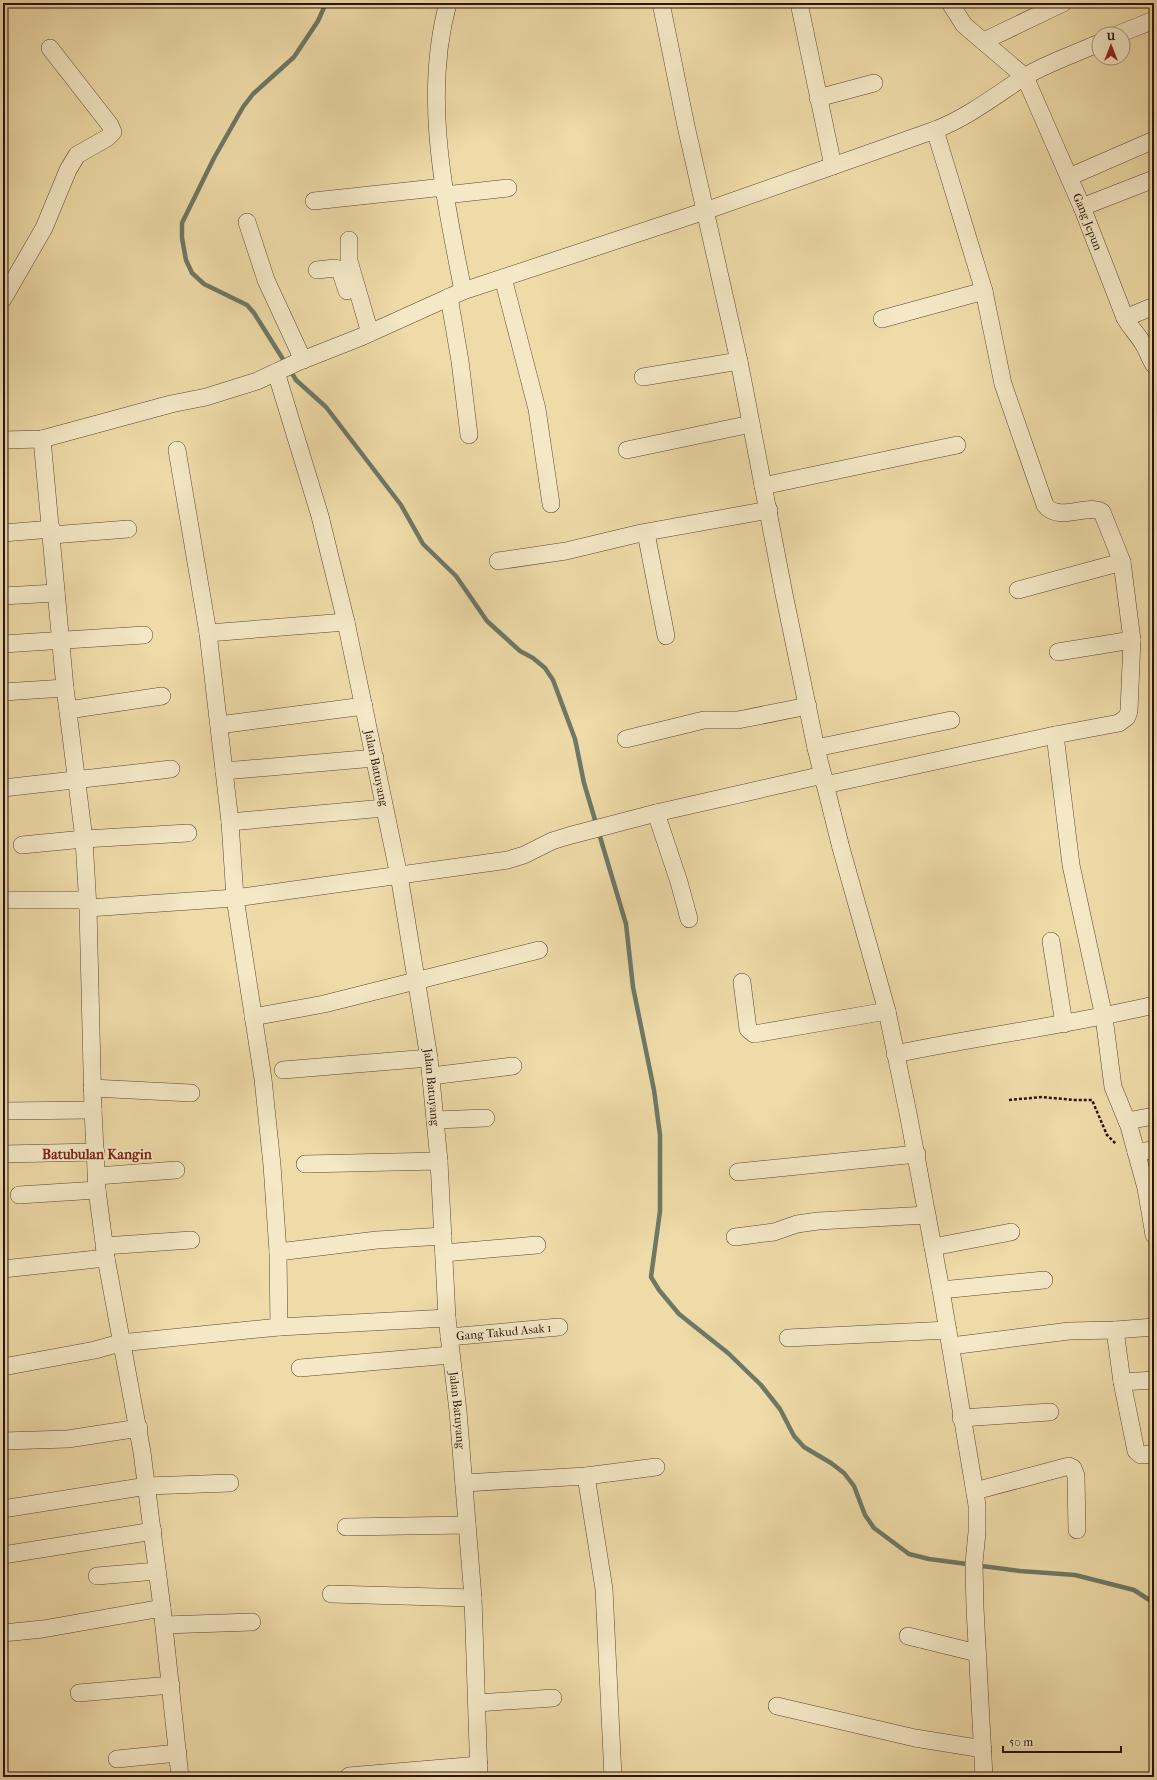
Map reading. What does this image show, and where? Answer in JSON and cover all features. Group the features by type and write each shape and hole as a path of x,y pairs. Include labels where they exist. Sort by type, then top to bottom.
{"street":[{"path":"448,3 444,17 437,67 436,114 456,294 460,362 469,435"},
{"path":"661,3 705,211 739,361 791,630 816,748 887,1010 917,1154 975,1490 977,1532 974,1563 977,1653 984,1777"},
{"path":"799,3 832,166"},
{"path":"950,3 964,25 1025,76"},
{"path":"984,41 1063,3"},
{"path":"1131,29 1154,20"},
{"path":"3,440 42,439 171,404 206,397 256,381 302,360 365,335 456,294 705,211 936,130 966,116 1000,95 1025,76 1091,47"},
{"path":"3,299 44,228 68,170 77,155 107,138 112,132 112,129 50,48"},
{"name":"Gang Jepun","path":"1025,76 1082,207 1126,318 1131,329 1148,339 1148,357 1154,365"},
{"path":"818,98 874,82"},
{"path":"3,900 87,904 235,898 508,860 524,855 552,841 656,812 1119,723 1127,717 1129,711 1132,640 1122,562 1102,512 1096,510 1058,512 1048,509 1045,505 1003,384 984,291 936,130"},
{"path":"1069,177 1154,140"},
{"path":"1082,207 1154,179"},
{"path":"314,201 444,191 508,188"},
{"path":"247,222 266,280 302,360"},
{"path":"348,240 349,261 365,335"},
{"path":"317,270 335,268 340,270 365,335"},
{"path":"503,278 537,409 551,504"},
{"path":"882,319 984,291"},
{"path":"1126,318 1154,306"},
{"path":"643,377 739,361"},
{"name":"Jalan Batuyang","path":"279,371 288,411 320,516 346,622 399,875 429,1058 439,1161 447,1318 458,1411 473,1598 479,1771"},
{"name":"Jalan Batuyang","path":"256,381 277,398 288,411"},
{"path":"627,450 751,424"},
{"path":"42,439 52,532 65,688 84,839 92,1110 97,1183 105,1252 120,1343 138,1428 147,1486 171,1685 180,1777"},
{"path":"763,486 956,445"},
{"path":"177,450 208,633 230,822 235,898 263,1079 272,1165 278,1252 279,1327"},
{"path":"498,561 566,551 646,532 769,510"},
{"path":"3,533 128,529"},
{"path":"646,532 666,636"},
{"path":"1018,590 1122,562"},
{"path":"3,596 56,593"},
{"path":"208,633 346,622"},
{"path":"3,644 144,635"},
{"path":"1058,652 1132,640"},
{"path":"3,692 65,688"},
{"path":"68,710 162,696"},
{"path":"219,724 364,706"},
{"path":"626,739 704,720 738,720 808,706"},
{"path":"816,748 950,720"},
{"path":"1055,735 1071,865 1104,1017 1113,1087 1127,1121 1146,1188 1154,1235"},
{"path":"224,771 375,758"},
{"path":"3,788 171,769"},
{"path":"230,822 384,808"},
{"path":"656,812 679,882 688,919"},
{"path":"22,845 84,839 188,833"},
{"path":"1051,941 1064,1024"},
{"path":"253,1016 324,1004 417,982 539,950"},
{"path":"742,982 748,1029 754,1034 887,1010"},
{"path":"895,1054 960,1040 1104,1017 1154,1006"},
{"path":"282,1070 429,1058"},
{"path":"431,1076 513,1066"},
{"path":"92,1088 191,1093"},
{"path":"3,1111 92,1110"},
{"path":"1127,1121 1154,1116"},
{"path":"435,1120 486,1118"},
{"path":"1136,1152 1154,1150"},
{"path":"3,1154 96,1152"},
{"path":"738,1172 917,1154"},
{"path":"305,1164 439,1161"},
{"path":"19,1195 176,1170"},
{"path":"735,1237 774,1232 797,1224 818,1221 927,1215"},
{"path":"933,1247 1011,1232"},
{"path":"278,1252 377,1240 443,1236"},
{"path":"3,1269 105,1252 191,1240"},
{"path":"444,1253 537,1245"},
{"path":"941,1290 1044,1280"},
{"path":"3,1367 95,1350 120,1343 279,1327 447,1318"},
{"name":"Gang Takud Asak 1","path":"449,1337 559,1326"},
{"path":"788,1338 949,1338 1154,1327"},
{"path":"1115,1330 1122,1382 1136,1451 1141,1455 1154,1454"},
{"path":"300,1368 451,1355"},
{"path":"1122,1382 1154,1380"},
{"path":"962,1418 1050,1412"},
{"path":"3,1441 68,1439 138,1428"},
{"path":"464,1483 586,1476 656,1466"},
{"path":"975,1490 1069,1466 1073,1468 1076,1476 1077,1530"},
{"path":"586,1476 604,1589 613,1777"},
{"path":"3,1509 147,1486 230,1483"},
{"path":"346,1527 467,1525"},
{"path":"3,1555 153,1531"},
{"path":"98,1576 158,1571"},
{"path":"331,1594 473,1598"},
{"path":"3,1633 43,1630 162,1608"},
{"path":"164,1625 252,1622"},
{"path":"908,1636 977,1653"},
{"path":"79,1693 171,1685"},
{"path":"477,1703 553,1698"},
{"path":"777,1706 915,1738 983,1749"},
{"path":"118,1758 178,1753"},
{"path":"349,1776 479,1771"}],"path":[{"path":"1008,1100 1042,1098 1092,1100 1107,1135 1118,1146"}],"waterway":[{"path":"286,364 254,313 247,305 204,284 192,273 186,260 182,238 182,223 214,158 243,107 253,94 294,57 318,21 326,3"},
{"path":"290,370 296,380 326,407 401,505 423,544 456,576 487,621 520,651 533,658 545,668 553,680 575,739 584,783 626,924 633,987 654,1090 660,1135 660,1211 651,1277 659,1290 679,1314 728,1353 761,1385 780,1409 794,1436 804,1447 831,1463 844,1473 854,1486 865,1515 874,1528 909,1554 929,1559 1020,1571 1075,1575 1134,1590 1154,1603"}],"district":[{"name":"Batubulan Kangin","path":"97,1154"}]}
